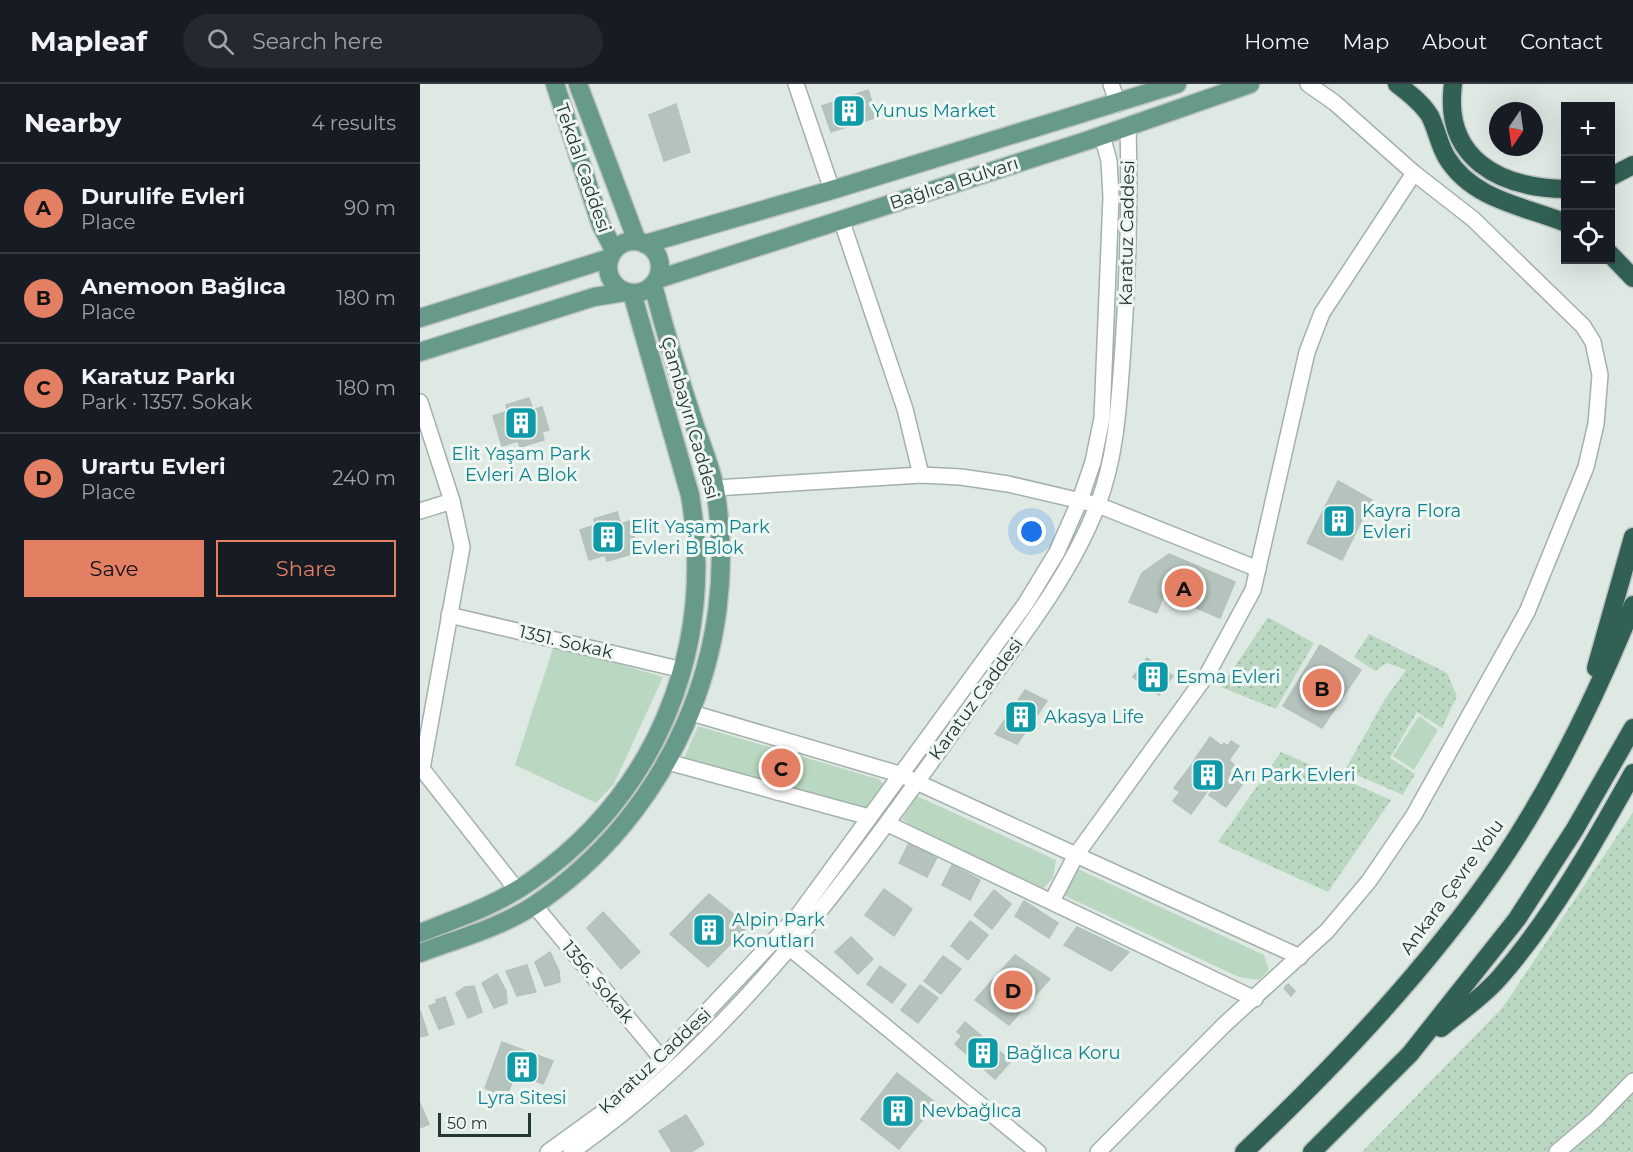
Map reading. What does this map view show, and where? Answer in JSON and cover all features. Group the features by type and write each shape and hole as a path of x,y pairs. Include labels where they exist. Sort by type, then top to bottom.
{"highway":[{"path":"1397,84 1416,99 1430,116 1448,160 1467,180 1490,196 1561,221"},
{"path":"1452,84 1450,100 1454,125 1465,146 1479,163 1493,174 1514,184 1542,189 1561,189"},
{"path":"1615,175 1633,165"},
{"path":"1615,258 1633,278"},
{"path":"1581,724 1633,537"},
{"name":"Ankara Çevre Yolu","path":"1244,1152 1346,1051 1465,912 1510,847 1581,724 1633,605"},
{"path":"1410,1054 1517,919 1575,829 1633,728"},
{"path":"1312,1152 1410,1054 1499,978 1552,907 1600,833 1633,773"}],"main road":[{"name":"Tekdal Caddesi","path":"555,84 612,254"},
{"name":"Tekdal Caddesi","path":"578,84 641,242"},
{"name":"Bağlıca Bulvarı","path":"641,242 832,190 1177,84"},
{"name":"Bağlıca Bulvarı","path":"655,282 1250,84"},
{"path":"420,318 612,254 628,242 641,242 657,255 660,271 655,282 640,293 628,292 594,297 420,352"},
{"path":"612,254 609,274 618,287 628,292"},
{"name":"Çambayırı Caddesi","path":"420,953 511,918 534,905 577,871 631,816 668,762 692,713 707,665 717,614 719,552 714,488 667,339 655,282"},
{"name":"Çambayırı Caddesi","path":"420,933 491,905 518,890 558,860 612,807 643,765 682,670 692,638 695,604 695,523 690,495 628,292"}],"street":[{"path":"796,84 832,190"},
{"path":"1111,84 1118,104"},
{"path":"1098,1152 1224,1025 1327,931 1369,881 1414,815 1527,612 1586,467 1596,424 1600,375 1593,342 1583,326 1473,219 1414,173 1335,103 1308,84"},
{"name":"Karatuz Caddesi","path":"571,1152 671,1073 791,949 888,824 1059,581 1098,505 1118,423 1127,283 1128,126"},
{"name":"Karatuz Caddesi","path":"548,1152 606,1110 662,1059 799,914 1026,603 1057,552 1080,500 1093,462 1102,418 1111,197 1109,161 1102,135"},
{"path":"1052,902 1076,855 1208,673 1252,590 1307,352 1314,331 1322,313 1414,173"},
{"path":"842,219 905,410 921,475"},
{"path":"420,402 452,501 462,547 421,770 518,890"},
{"path":"714,488 921,475 961,477 1008,484 1098,505 1258,569"},
{"path":"420,511 452,501"},
{"name":"1351. Sokak","path":"449,615 682,670"},
{"path":"420,688 437,681"},
{"path":"692,713 899,774 916,784 1300,957"},
{"path":"777,792 793,743"},
{"path":"668,762 869,817"},
{"path":"888,824 1255,999"},
{"name":"1356. Sokak","path":"534,905 662,1059"},
{"path":"791,949 1038,1152"},
{"path":"1557,1152 1596,1119 1633,1081"}],"green space":[{"path":"1268,617 1314,643 1276,709 1221,687"},
{"path":"1369,634 1447,673 1457,696 1442,728 1417,712 1390,758 1415,774 1403,795 1345,770 1385,699 1406,670 1387,663 1375,671 1354,657"},
{"path":"554,645 663,677 614,784 596,803 515,765"},
{"path":"1419,716 1438,730 1414,770 1393,756"},
{"path":"698,726 878,779 885,785 870,809 859,809 684,758"},
{"path":"1281,752 1391,800 1328,892 1218,842"},
{"path":"917,796 1056,860 1053,878 1044,888 917,830 902,819"},
{"path":"1633,812 1633,1152 1362,1152 1503,1007"},
{"path":"1078,869 1264,955 1269,970 1259,980 1239,977 1061,894 1068,878"}],"building":[{"name":"Yunus Market","path":"868,90 877,117 831,132 822,106"},
{"path":"676,104 690,152 664,161 649,115"},
{"name":"Elit Yaşam Park Evleri A Blok","path":"529,398 533,410 542,407 549,430 542,432 544,440 520,447 518,441 502,446 493,416 508,411 506,405"},
{"name":"Kayra Flora Evleri","path":"1338,481 1372,500 1342,560 1307,543"},
{"name":"Elit Yaşam Park Evleri B Blok","path":"617,512 621,524 629,521 636,544 629,546 632,554 607,561 605,555 589,560 580,530 595,525 594,519"},
{"path":"1169,554 1235,582 1220,618 1164,594 1157,613 1129,602 1142,573"},
{"path":"1320,645 1361,670 1322,728 1283,706"},
{"name":"Esma Evleri","path":"1147,658 1173,676 1159,695 1133,677"},
{"name":"Akasya Life","path":"1025,690 1047,701 1017,744 995,734"},
{"name":"Arı Park Evleri","path":"1210,737 1222,746 1224,743 1228,746 1231,741 1239,746 1229,760 1234,765 1230,770 1231,777 1242,785 1226,807 1209,795 1214,788 1211,786 1191,814 1173,801 1180,792 1174,788 1192,764 1201,771 1202,768 1193,762"},
{"path":"909,843 937,857 927,877 899,863"},
{"path":"952,865 980,880 970,900 942,885"},
{"path":"884,889 912,909 894,936 865,915"},
{"path":"994,890 1011,904 992,929 974,915"},
{"name":"Alpin Park Konutları","path":"709,894 748,926 708,967 670,934"},
{"path":"1024,901 1058,923 1049,938 1015,916"},
{"path":"603,912 640,952 621,969 587,928"},
{"path":"970,921 988,935 968,960 951,946"},
{"path":"1077,927 1129,952 1111,971 1064,945"},
{"path":"851,937 873,959 858,974 835,952"},
{"path":"550,952 559,971 560,982 545,986 535,962"},
{"path":"1015,955 1050,979 1009,1025 975,1000"},
{"path":"943,956 961,969 941,994 924,981"},
{"path":"527,965 536,992 517,996 506,971"},
{"path":"880,966 906,985 892,1003 867,984"},
{"path":"497,974 506,991 507,1003 494,1008 482,983"},
{"path":"1288,984 1295,991 1291,996 1284,988"},
{"path":"920,985 938,998 918,1023 901,1010"},
{"path":"474,986 482,1012 468,1018 456,993 465,987"},
{"path":"445,997 454,1024 439,1029 429,1006"},
{"path":"420,1010 428,1035 420,1037"},
{"name":"Bağlıca Koru","path":"965,1022 1011,1061 995,1079 955,1044 962,1036 957,1032"},
{"name":"Lyra Sitesi","path":"502,1042 553,1061 543,1084 516,1073 506,1097 485,1088"},
{"name":"Nevbağlıca","path":"897,1073 936,1103 899,1149 861,1119"},
{"path":"420,1103 429,1124 420,1128"},
{"path":"686,1115 704,1144 691,1152 672,1152 659,1131"}],"place":[{"name":"Yunus Market","path":"849,111"},
{"name":"Elit Yaşam Park Evleri A Blok","path":"521,423"},
{"name":"Kayra Flora Evleri","path":"1339,521"},
{"name":"Elit Yaşam Park Evleri B Blok","path":"608,537"},
{"name":"Durulife Evleri","path":"1184,588"},
{"name":"Esma Evleri","path":"1153,677"},
{"name":"Anemoon Bağlıca","path":"1322,688"},
{"name":"Akasya Life","path":"1021,717"},
{"name":"Karatuz Parkı","path":"781,768"},
{"name":"Arı Park Evleri","path":"1208,775"},
{"name":"Alpin Park Konutları","path":"709,930"},
{"name":"Urartu Evleri","path":"1013,990"},
{"name":"Bağlıca Koru","path":"983,1053"},
{"name":"Lyra Sitesi","path":"522,1067"},
{"name":"Nevbağlıca","path":"898,1111"}]}
